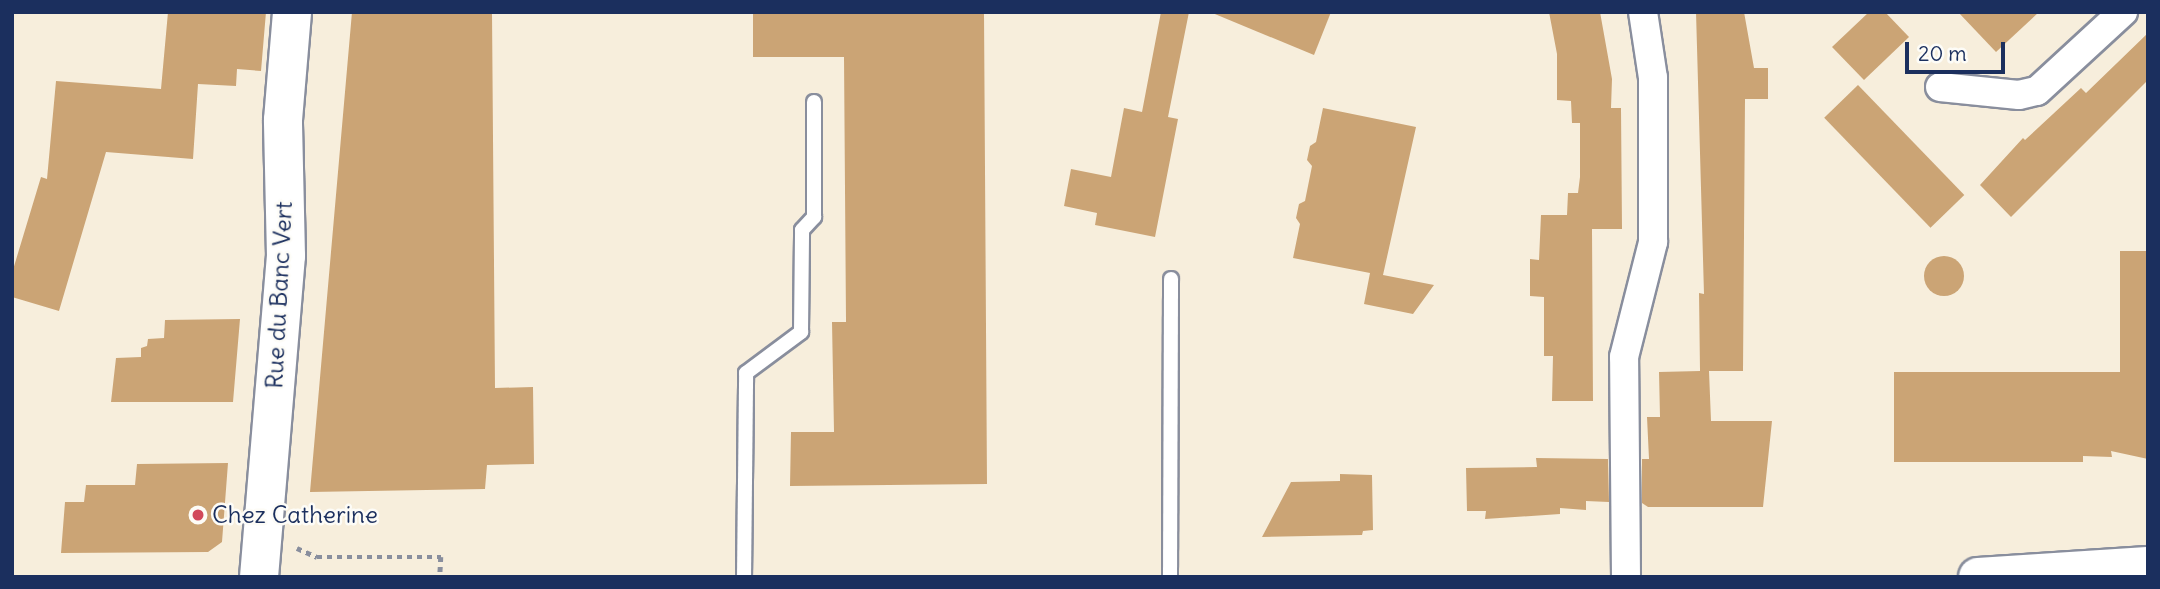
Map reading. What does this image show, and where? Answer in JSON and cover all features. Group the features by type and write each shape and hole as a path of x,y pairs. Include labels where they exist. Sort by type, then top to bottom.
{"street":[{"name":"Rue du Banc Vert","path":"259,577 286,257 283,120 292,12"},
{"path":"1626,577 1624,357 1653,242 1653,78 1643,12"},
{"path":"1940,87 2019,95 2037,91 2123,12"},
{"path":"1978,577 2148,566"}],"lane":[{"path":"744,577 746,373 801,331 803,230 814,217 814,102"},
{"path":"1170,577 1171,279"}],"path":[{"path":"291,538 302,553 317,557 441,557 440,577"}],"building":[{"path":"168,12 266,12 261,71 237,69 236,86 198,84 193,159 106,152 59,311 12,297 12,273 41,177 47,179 56,81 161,89"},
{"path":"352,12 492,12 495,388 533,387 534,464 487,465 485,489 310,492"},
{"path":"753,12 984,12 987,484 790,486 791,432 834,432 832,322 846,322 844,57 753,57"},
{"path":"1161,12 1189,12 1168,117 1178,119 1155,237 1095,225 1097,213 1064,206 1071,169 1111,177 1124,108 1142,112"},
{"path":"1210,12 1331,12 1314,55"},
{"path":"1549,12 1600,12 1612,79 1611,108 1621,108 1622,229 1592,229 1593,401 1552,401 1553,356 1544,356 1544,297 1530,296 1530,259 1539,260 1541,215 1567,215 1568,193 1578,193 1580,177 1580,123 1572,123 1571,101 1557,100 1557,54"},
{"path":"1696,12 1744,12 1754,68 1768,68 1768,99 1745,99 1743,371 1709,371 1711,421 1772,421 1763,507 1648,507 1642,503 1642,459 1649,459 1647,417 1660,417 1659,372 1700,371 1699,293 1704,294"},
{"path":"1869,12 1885,12 1909,37 1864,80 1832,47"},
{"path":"1958,12 2039,12 1996,52"},
{"path":"2148,33 2148,80 2011,217 1980,185 2023,138 2025,140 2081,88 2086,93"},
{"path":"1858,85 1964,195 1930,228 1824,118"},
{"path":"1323,108 1416,127 1383,275 1434,285 1413,314 1364,304 1370,273 1293,258 1300,224 1296,218 1299,204 1305,201 1312,166 1307,160 1310,146 1316,142"},
{"path":"2120,251 2148,251 2148,459 2111,451 2112,457 2083,456 2083,462 1894,462 1894,372 2120,372"},
{"path":"1944,256 1952,257 1958,262 1963,268 1963,284 1958,290 1952,295 1944,296 1936,295 1930,290 1925,284 1924,276 1925,268 1930,262 1936,257"},
{"path":"240,319 233,402 111,402 116,358 141,357 141,348 147,346 148,339 164,338 165,320"},
{"path":"1536,458 1608,459 1609,502 1586,501 1586,510 1560,508 1560,514 1485,519 1486,511 1467,511 1466,468 1537,467"},
{"path":"228,463 222,542 208,552 61,553 65,502 84,502 86,485 135,485 137,464"},
{"path":"1340,474 1372,475 1373,530 1363,531 1362,535 1262,537 1291,482 1340,481"}],"place":[{"name":"Chez Catherine","path":"198,515"}]}
